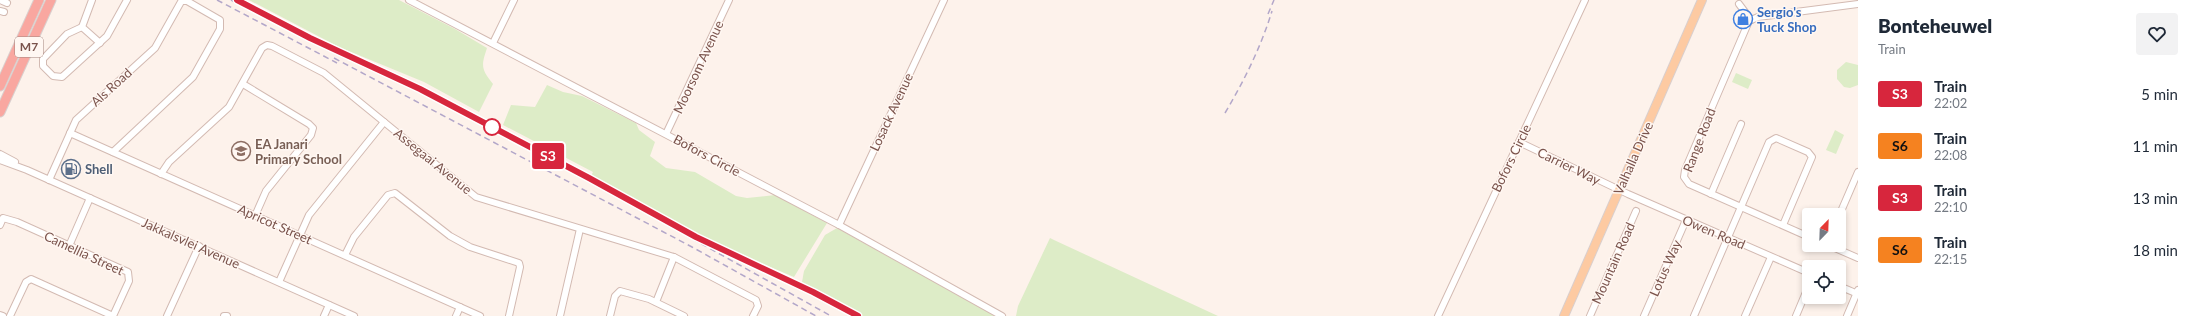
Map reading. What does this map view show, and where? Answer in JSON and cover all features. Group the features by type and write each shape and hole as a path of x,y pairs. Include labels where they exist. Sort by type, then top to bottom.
{"highway":[{"name":"M7","path":"0,86 39,0"},
{"name":"M7","path":"0,112 51,0"}],"main road":[{"name":"Valhalla Drive","path":"1564,316 1702,0"}],"street":[{"path":"0,0 7,3"},
{"path":"92,0 82,27 67,34 43,59 43,66 53,76 62,77 100,43 110,32 127,0"},
{"name":"Als Road","path":"49,180 78,117 156,46 182,0 215,16 220,20 220,29 193,77 113,152"},
{"name":"Bofors Circle","path":"409,0 839,225 1002,316"},
{"path":"493,43 514,0"},
{"name":"Moorsom Avenue","path":"666,134 729,0"},
{"name":"Losack Avenue","path":"839,225 944,0"},
{"name":"Bofors Circle","path":"1438,316 1586,0"},
{"path":"1739,4 1751,20 1858,4"},
{"name":"Range Road","path":"1751,20 1748,23 1685,170 1684,177 1687,182 1711,194 1802,234"},
{"path":"82,27 100,43"},
{"name":"Assegaai Avenue","path":"161,174 169,162 229,107 262,48 267,45 272,46 324,73 476,197 674,257 756,300 758,306 753,316"},
{"path":"243,84 309,124 313,128 312,135 266,191 255,216"},
{"path":"279,282 312,211 384,122"},
{"path":"1711,194 1741,124"},
{"name":"Apricot Street","path":"70,133 480,316"},
{"path":"1694,316 1772,139 1778,138 1808,152 1811,155 1811,161 1783,225"},
{"name":"Carrier Way","path":"1519,142 1619,190"},
{"name":"Jakkalsvlei Avenue","path":"0,154 27,170"},
{"name":"Jakkalsvlei Avenue","path":"0,160 27,170 354,316"},
{"path":"1842,208 1858,172"},
{"name":"Owen Road","path":"1619,190 1802,270"},
{"path":"345,255 354,236 388,195 395,193 450,236 470,247 519,263 520,267 509,316"},
{"path":"69,246 90,198"},
{"name":"Mountain Road","path":"1590,316 1636,211"},
{"path":"1627,214 1633,217"},
{"name":"Camellia Street","path":"0,225 2,218 128,272 129,281 113,316"},
{"name":"Lotus Way","path":"1644,316 1686,220"},
{"path":"560,316 580,229"},
{"path":"168,316 199,246"},
{"path":"1844,252 1858,258"},
{"path":"656,302 674,257"},
{"path":"1745,316 1771,257"},
{"path":"10,316 26,282 31,279 113,316"},
{"path":"1846,289 1857,293 1846,316"},
{"path":"610,316 615,296 620,291 656,302 684,316"},
{"path":"1796,316 1802,302"},
{"path":"324,316 329,304"},
{"path":"456,316 460,307"}],"green space":[{"path":"249,0 399,0 455,29 487,48 483,67 486,75 493,84 479,112 424,82 339,47"},
{"path":"1846,62 1858,65 1858,85 1850,88 1844,87 1837,79 1837,70"},
{"path":"1736,73 1752,80 1748,89 1732,82"},
{"path":"547,85 563,92 582,96 636,123 639,130 655,142 650,156 666,168 695,172 736,196 747,198 775,195 827,223 794,277 730,250 669,219 591,176 593,172 503,125 511,105 535,107"},
{"path":"1835,130 1844,135 1836,154 1826,150"},
{"path":"837,228 995,316 861,316 811,289 802,282 804,271 825,235"},
{"path":"1050,238 1218,316 1016,316 1018,306"}],"railway":[{"path":"217,0 337,63"},
{"path":"231,0 315,43 420,92 587,180 831,316"},
{"path":"1268,14 1274,0"},
{"path":"1225,113 1252,64 1272,11"},
{"path":"334,58 692,247 816,316"},
{"path":"728,253 813,292 858,316"}],"train":[{"name":"S3","path":"237,0 310,38 420,89 589,178 715,247 772,272 858,316"}],"place":[{"name":"Sergio's Tuck Shop","path":"1743,19"},
{"name":"EA Janari Primary School","path":"241,151"},
{"name":"Shell","path":"71,169"}]}
